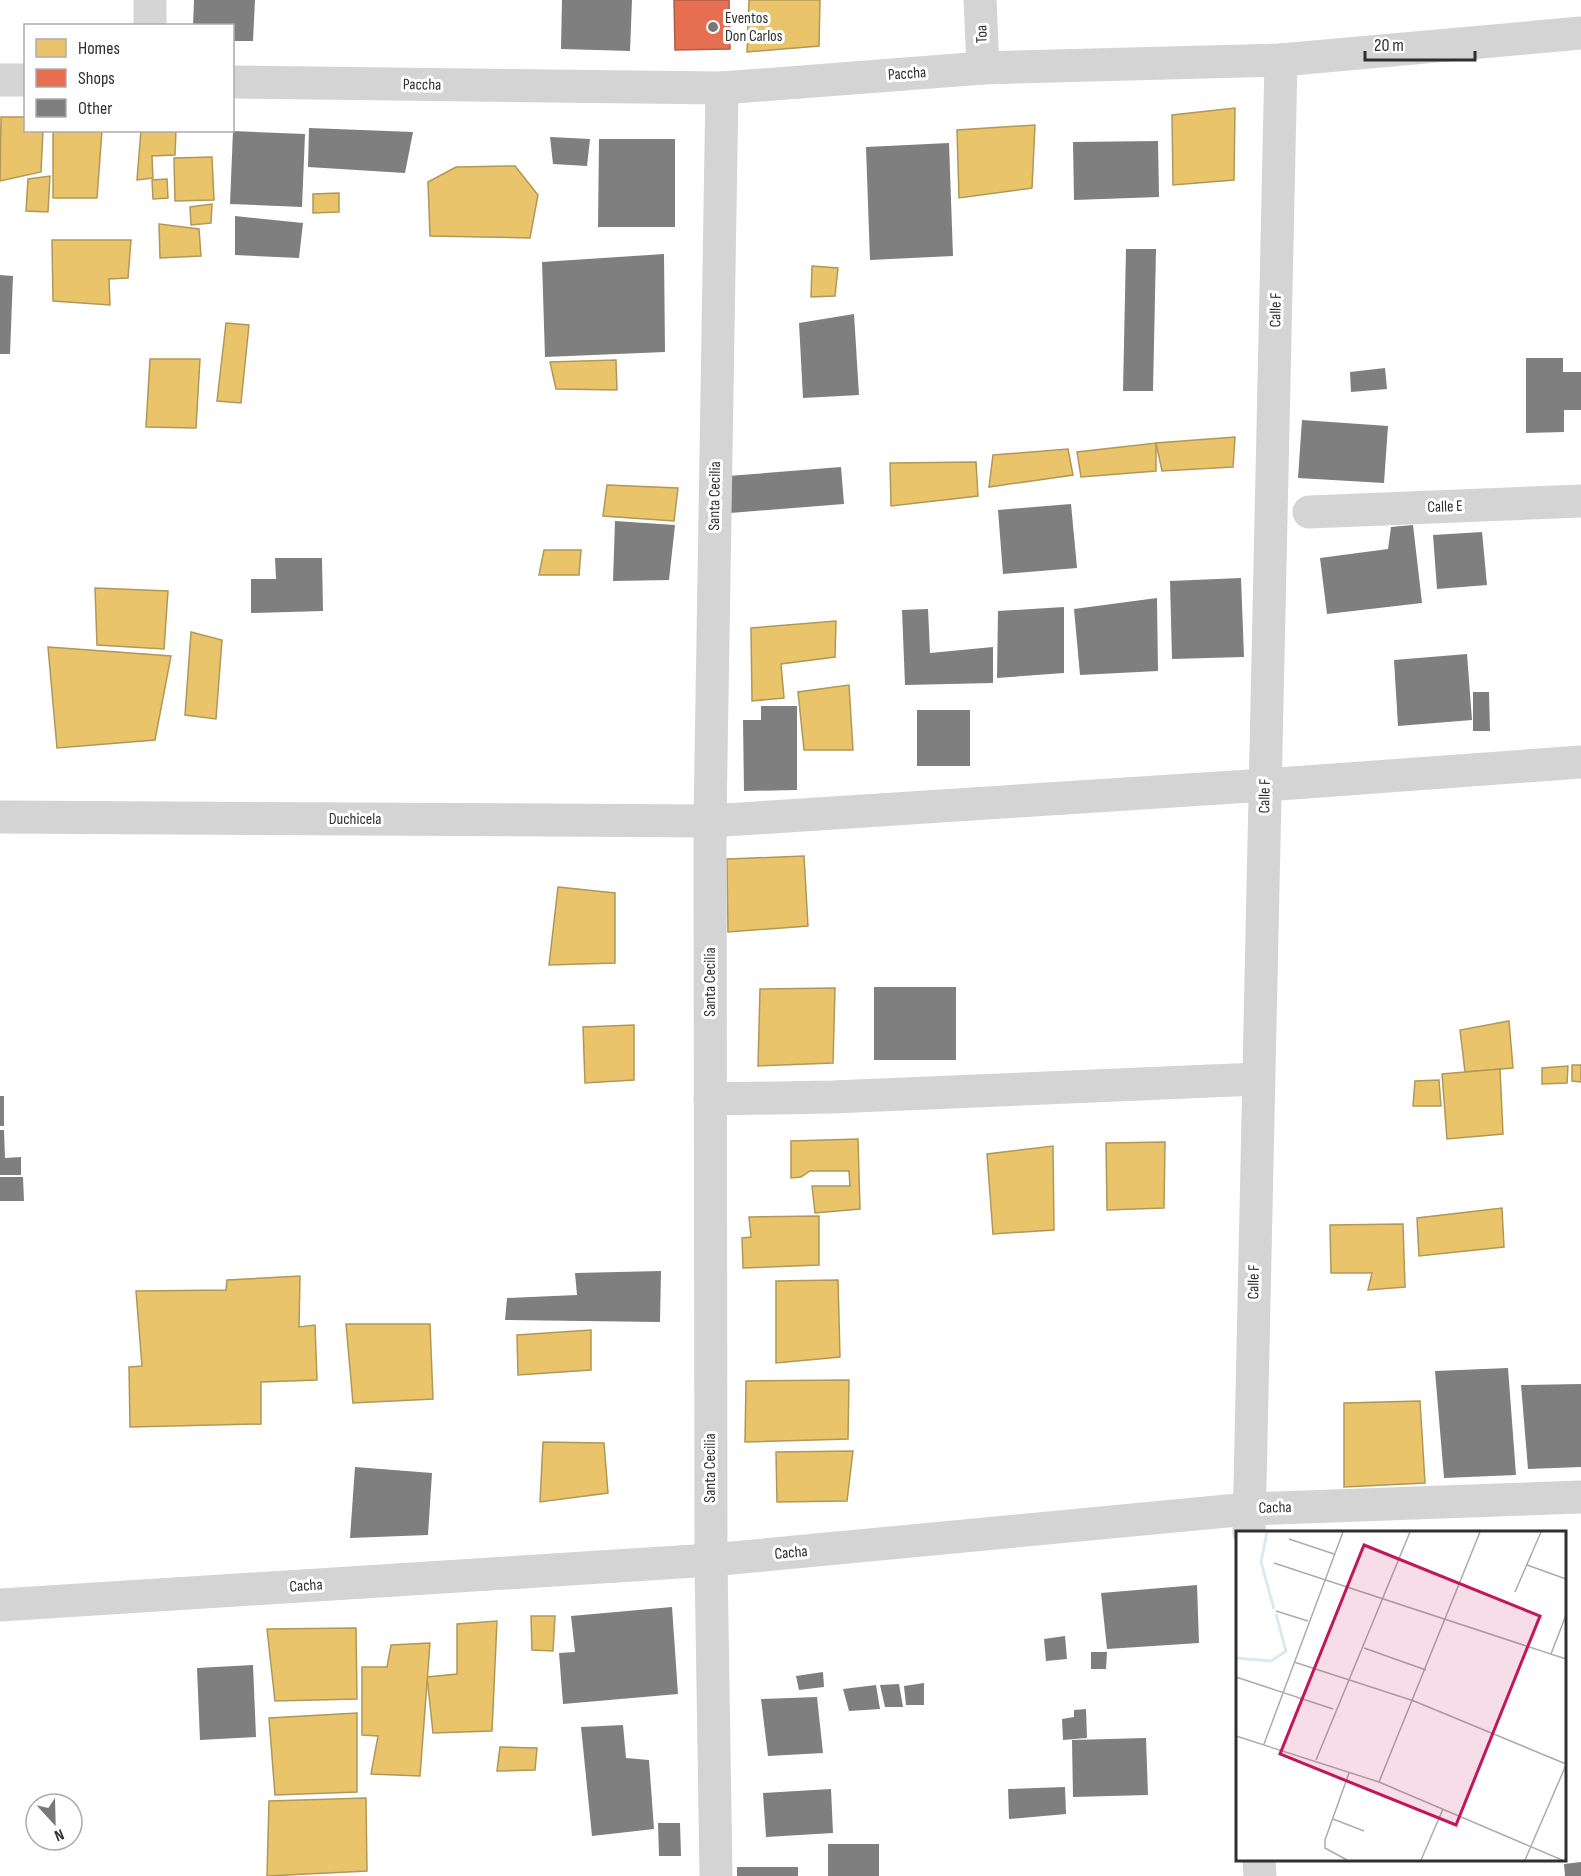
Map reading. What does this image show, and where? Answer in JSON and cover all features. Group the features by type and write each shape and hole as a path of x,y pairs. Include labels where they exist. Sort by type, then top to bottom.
{"street":[{"path":"150,0 150,24"},
{"name":"Toa","path":"980,0 983,68"},
{"name":"Paccha","path":"234,82 722,88 983,68 1281,60 1581,33"},
{"name":"Calle F","path":"1249,1521 1281,60"},
{"path":"0,80 24,80"},
{"name":"Santa Cecilia","path":"716,1876 711,1560 710,822 722,88"},
{"name":"Calle E","path":"1309,513 1581,501"},
{"name":"Duchicela","path":"0,817 710,822 1581,762"},
{"path":"710,1100 1258,1079"},
{"name":"Cacha","path":"0,1605 711,1560 1581,1497"},
{"path":"1259,1861 1260,1876"}],"building: Homes":[{"path":"749,0 820,0 819,46 747,52"},
{"path":"1235,108 1234,180 1173,185 1172,115"},
{"path":"1,117 24,117 24,132 43,132 41,172 0,181"},
{"path":"1035,125 1032,188 959,198 957,130"},
{"path":"53,132 102,132 97,198 53,198"},
{"path":"141,132 176,132 175,155 152,156 153,178 137,180"},
{"path":"212,157 214,200 175,201 174,158"},
{"path":"515,166 538,195 530,238 430,236 428,182 456,167"},
{"path":"50,176 48,212 26,211 28,179"},
{"path":"167,179 168,198 153,199 152,180"},
{"path":"339,193 339,212 313,213 313,194"},
{"path":"212,204 211,223 191,225 190,207"},
{"path":"159,224 199,229 201,256 160,258"},
{"path":"52,240 131,240 128,278 109,279 110,305 53,301"},
{"path":"812,266 838,268 835,296 811,297"},
{"path":"226,323 249,325 241,403 217,401"},
{"path":"150,359 200,359 196,428 146,427"},
{"path":"616,360 617,390 556,389 550,362"},
{"path":"1235,437 1233,467 1162,471 1156,443"},
{"path":"1156,443 1156,471 1081,477 1077,452"},
{"path":"1068,449 1073,475 989,487 993,455"},
{"path":"976,462 978,496 891,506 890,463"},
{"path":"607,485 678,488 674,521 603,516"},
{"path":"544,550 581,550 579,575 539,575"},
{"path":"95,588 168,591 164,649 97,645"},
{"path":"836,621 835,657 781,664 784,698 752,701 751,628"},
{"path":"191,632 222,640 216,719 185,715"},
{"path":"48,647 171,656 155,740 57,748"},
{"path":"849,685 853,750 804,750 798,692"},
{"path":"804,856 808,926 728,932 727,859"},
{"path":"558,887 615,893 615,963 549,965"},
{"path":"835,988 833,1063 758,1066 760,989"},
{"path":"1509,1021 1513,1068 1465,1072 1460,1030"},
{"path":"634,1025 634,1080 585,1083 583,1027"},
{"path":"1572,1065 1581,1065 1581,1082 1572,1081"},
{"path":"1568,1066 1567,1083 1542,1084 1542,1068"},
{"path":"1500,1069 1503,1134 1447,1139 1442,1074"},
{"path":"1439,1080 1441,1106 1413,1106 1415,1081"},
{"path":"858,1139 860,1209 815,1213 812,1186 850,1186 849,1171 810,1171 801,1177 791,1178 791,1141"},
{"path":"1165,1142 1164,1208 1107,1210 1106,1143"},
{"path":"1053,1146 1054,1230 993,1234 987,1154"},
{"path":"1502,1208 1504,1247 1419,1256 1417,1218"},
{"path":"819,1216 819,1265 743,1268 742,1238 751,1237 749,1217"},
{"path":"1403,1224 1405,1287 1368,1290 1372,1273 1331,1273 1330,1225"},
{"path":"300,1276 299,1327 315,1325 317,1380 261,1382 261,1424 130,1427 129,1367 142,1366 136,1291 226,1290 227,1280"},
{"path":"838,1280 840,1357 776,1363 776,1281"},
{"path":"346,1324 430,1324 433,1399 353,1403"},
{"path":"591,1330 591,1370 518,1375 517,1335"},
{"path":"849,1380 848,1439 745,1442 746,1381"},
{"path":"1420,1401 1425,1483 1344,1487 1344,1403"},
{"path":"543,1442 604,1443 608,1493 540,1502"},
{"path":"853,1451 847,1501 777,1502 776,1452"},
{"path":"531,1616 555,1616 553,1651 532,1650"},
{"path":"497,1621 492,1731 433,1733 427,1677 457,1674 457,1624"},
{"path":"356,1628 357,1699 275,1701 267,1629"},
{"path":"430,1643 420,1776 371,1774 378,1736 362,1735 362,1667 387,1667 391,1645"},
{"path":"357,1713 357,1792 275,1795 269,1718"},
{"path":"500,1747 537,1748 535,1770 497,1771"},
{"path":"366,1798 367,1871 267,1876 269,1801"}],"building: Shops":[{"path":"674,0 729,0 730,49 675,50"}],"building: Other":[{"path":"194,0 255,0 253,41 234,41 234,24 193,24"},
{"path":"562,0 632,0 630,51 561,49"},
{"path":"309,128 413,132 405,173 308,167"},
{"path":"233,132 305,134 302,207 230,204"},
{"path":"550,137 590,139 587,166 553,164"},
{"path":"599,139 675,139 675,227 598,227"},
{"path":"1158,141 1159,197 1074,200 1073,142"},
{"path":"949,143 953,256 870,260 866,147"},
{"path":"235,216 303,223 299,258 235,255"},
{"path":"1126,249 1156,249 1153,391 1123,391"},
{"path":"664,254 665,352 545,357 542,262"},
{"path":"0,275 13,276 10,354 0,354"},
{"path":"854,314 859,395 803,398 799,323"},
{"path":"1526,358 1563,358 1563,372 1581,372 1581,410 1564,410 1564,432 1526,433"},
{"path":"1385,368 1387,389 1351,392 1350,372"},
{"path":"1302,420 1388,426 1384,483 1298,478"},
{"path":"841,467 844,504 730,513 728,476"},
{"path":"1071,504 1077,568 1003,574 998,510"},
{"path":"615,521 675,525 669,580 613,581"},
{"path":"1413,525 1422,603 1327,614 1320,558 1388,549 1391,527"},
{"path":"1482,532 1487,585 1437,589 1433,535"},
{"path":"275,558 322,558 323,611 251,613 251,579 276,579"},
{"path":"1241,578 1244,657 1172,659 1170,581"},
{"path":"1157,598 1158,671 1080,675 1074,609"},
{"path":"1064,607 1064,673 997,678 998,611"},
{"path":"928,609 930,653 993,647 993,683 905,685 902,610"},
{"path":"1467,654 1472,720 1398,726 1394,660"},
{"path":"1473,692 1489,692 1490,731 1473,731"},
{"path":"761,706 797,706 797,790 744,791 743,720 761,720"},
{"path":"917,710 970,710 970,766 917,766"},
{"path":"874,987 956,987 956,1060 874,1060"},
{"path":"0,1096 4,1096 4,1126 0,1126"},
{"path":"0,1130 4,1130 5,1158 21,1157 21,1175 0,1175"},
{"path":"0,1177 23,1177 24,1201 0,1201"},
{"path":"661,1271 660,1322 505,1320 507,1298 577,1295 575,1273"},
{"path":"1508,1368 1516,1475 1444,1478 1435,1371"},
{"path":"1581,1384 1581,1467 1528,1469 1521,1385"},
{"path":"355,1467 432,1473 428,1535 350,1538"},
{"path":"1197,1585 1199,1643 1107,1649 1101,1593"},
{"path":"672,1607 678,1694 563,1704 559,1653 575,1652 571,1616"},
{"path":"1065,1636 1067,1659 1046,1661 1044,1639"},
{"path":"1091,1652 1107,1652 1106,1669 1091,1669"},
{"path":"253,1665 256,1737 200,1740 197,1668"},
{"path":"823,1672 824,1687 799,1690 796,1676"},
{"path":"924,1683 924,1705 906,1705 904,1686"},
{"path":"899,1684 903,1707 885,1707 880,1685"},
{"path":"876,1685 880,1709 849,1711 843,1689"},
{"path":"817,1697 823,1753 768,1756 761,1699"},
{"path":"1086,1709 1087,1738 1063,1740 1062,1719 1074,1717 1074,1710"},
{"path":"623,1725 626,1758 649,1760 654,1829 592,1836 581,1727"},
{"path":"1146,1738 1148,1795 1073,1797 1072,1740"},
{"path":"1065,1787 1066,1814 1009,1819 1008,1789"},
{"path":"831,1789 833,1833 766,1837 763,1793"},
{"path":"658,1823 680,1823 681,1856 659,1856"},
{"path":"828,1844 879,1844 879,1876 828,1876"},
{"path":"1581,1862 1581,1876 1565,1876 1564,1864"},
{"path":"737,1867 798,1867 798,1876 737,1876"}],"place":[{"name":"Eventos Don Carlos","path":"713,27"}]}
